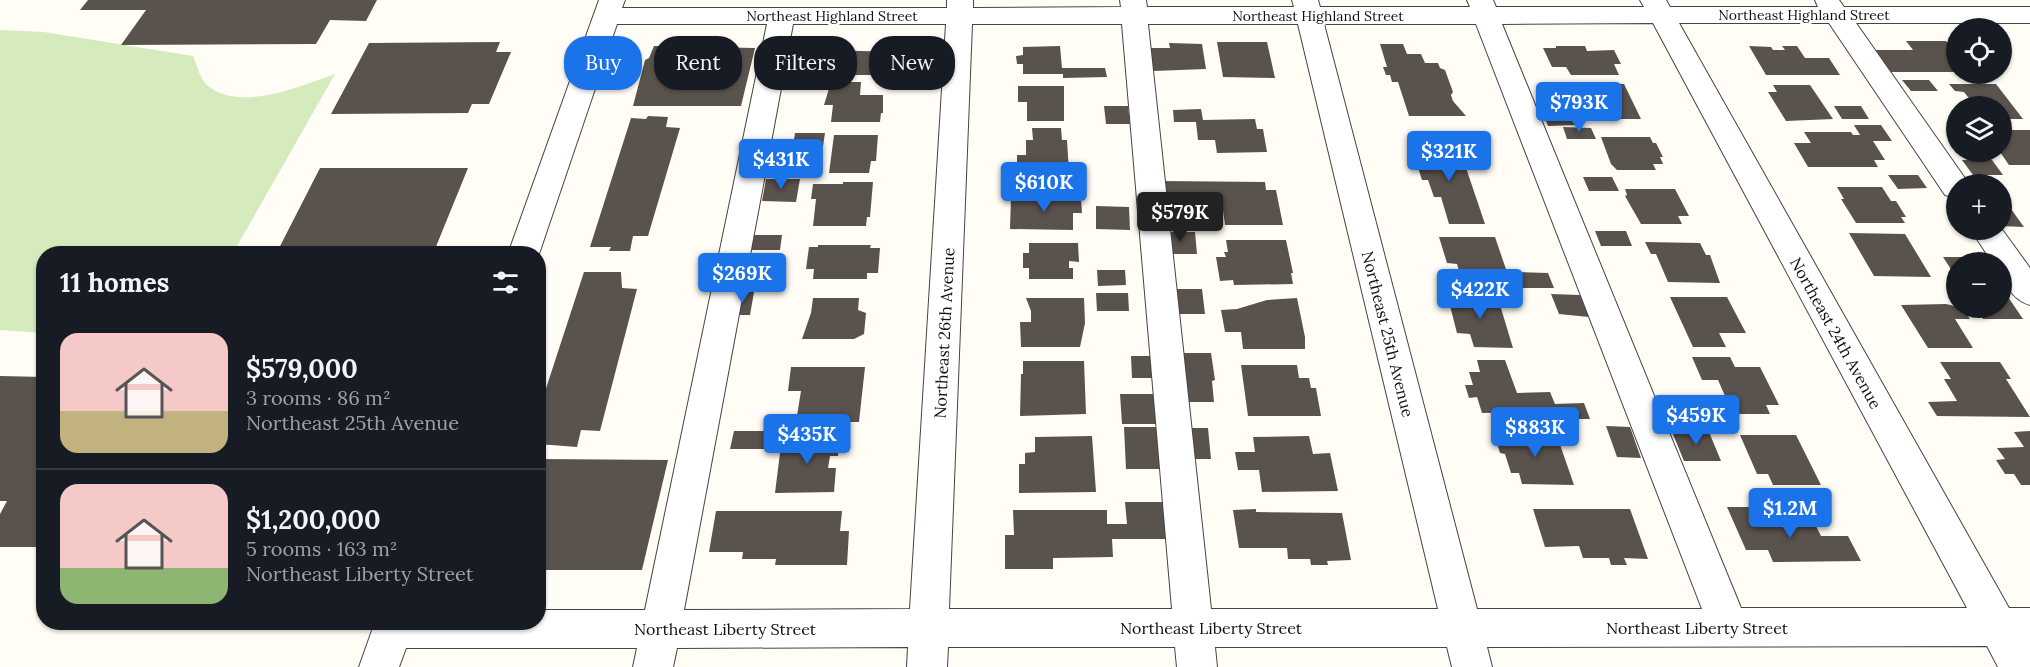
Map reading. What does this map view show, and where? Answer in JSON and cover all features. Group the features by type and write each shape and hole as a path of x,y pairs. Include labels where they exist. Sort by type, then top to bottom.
{"street":[{"name":"Northeast Highland Street","path":"609,8 782,16 960,8 1831,7 2014,10"},
{"path":"1831,7 1947,174"},
{"path":"527,246 609,8"},
{"name":"Northeast 26th Avenue","path":"927,667 960,8"},
{"path":"1133,8 1197,667"},
{"name":"Northeast 25th Avenue","path":"1307,8 1472,667"},
{"path":"1483,8 1729,628"},
{"name":"Northeast 24th Avenue","path":"1657,8 2014,627 2020,667"},
{"path":"2014,10 2030,35"},
{"path":"653,667 782,16"},
{"path":"1993,240 2030,293"},
{"name":"Northeast Liberty Street","path":"546,628 2014,627"},
{"path":"379,667 393,630"}],"green space":[{"path":"0,30 44,32 193,56 207,85 220,93 235,97 252,97 288,90 335,74 237,246 36,246 36,333 0,330"}],"building":[{"path":"88,0 377,0 366,21 330,20 316,44 121,45 146,10 80,10"},
{"path":"1906,41 1946,41 1946,72 1887,72 1871,50 1913,50"},
{"path":"500,42 496,52 511,52 489,104 472,104 468,113 331,114 369,43"},
{"path":"1217,42 1267,42 1275,78 1223,77"},
{"path":"1169,43 1202,44 1206,69 1153,71 1150,48 1170,48"},
{"path":"1380,44 1403,44 1407,54 1421,54 1425,63 1438,63 1440,68 1445,70 1453,92 1451,95 1453,101 1466,116 1409,116 1398,82 1392,82 1390,75 1386,75 1383,67 1387,67"},
{"path":"654,46 654,90 742,90 742,48 754,48 741,106 633,106 637,90 642,90 642,72 645,60 649,58"},
{"path":"1060,46 1062,68 1105,68 1107,77 1063,78 1063,74 1023,74 1023,64 1017,64 1016,56 1023,55 1023,47"},
{"path":"1556,46 1585,46 1587,51 1614,50 1621,64 1614,64 1619,75 1571,75 1566,67 1552,67 1543,48 1556,48"},
{"path":"1749,46 1785,50 1782,46 1797,46 1805,58 1829,58 1840,75 1766,75"},
{"path":"857,51 869,51 869,75 857,75"},
{"path":"1902,80 1929,80 1938,91 1911,91"},
{"path":"857,82 861,82 860,95 883,95 883,113 881,113 880,122 831,122 833,105 824,105 829,90 857,90"},
{"path":"1582,84 1624,84 1641,119 1598,119"},
{"path":"1949,84 1996,84 2005,96 1967,96 1964,92 1955,91"},
{"path":"1773,85 1810,85 1833,119 1786,121 1768,92 1777,92"},
{"path":"1018,86 1064,86 1064,121 1027,121 1027,102 1018,102"},
{"path":"2012,105 2023,119 2012,119"},
{"path":"1104,106 1128,106 1130,124 1106,124"},
{"path":"1834,106 1861,106 1869,119 1842,119"},
{"path":"1201,109 1203,120 1255,119 1257,129 1263,129 1267,152 1217,153 1215,140 1198,140 1196,122 1174,122 1173,110"},
{"path":"1543,113 1571,113 1577,125 1548,126"},
{"path":"648,116 668,117 666,127 680,128 648,236 633,236 630,251 609,251 611,247 590,247 631,118 646,119"},
{"path":"1854,125 1881,125 1892,141 1873,141 1885,160 1874,160 1878,167 1808,167 1794,143 1811,143 1804,132 1851,132 1853,135 1860,135"},
{"path":"1563,127 1591,128 1596,139 1567,139"},
{"path":"1032,128 1061,128 1062,140 1067,140 1069,172 1017,172 1017,155 1026,155 1026,140 1033,140"},
{"path":"2012,130 2030,130 2030,165 2009,165 2007,162 2012,162"},
{"path":"795,133 825,133 823,146 793,146"},
{"path":"834,135 878,135 876,161 871,161 869,173 829,173"},
{"path":"1601,137 1650,137 1663,157 1660,157 1663,164 1653,164 1656,170 1617,170 1611,164"},
{"path":"1418,138 1446,138 1453,159 1463,159 1485,224 1449,224 1441,197 1434,197 1428,180 1422,180 1415,158 1424,158"},
{"path":"1963,162 1993,162 2002,174 1972,174"},
{"path":"320,168 468,168 436,246 280,246"},
{"path":"1888,175 1918,175 1927,188 1898,189"},
{"path":"1583,177 1612,177 1619,191 1589,191"},
{"path":"766,179 800,179 796,202 762,201"},
{"path":"1161,181 1265,182 1266,190 1276,190 1283,225 1225,225 1222,203 1163,204"},
{"path":"843,182 873,182 870,217 867,217 866,226 813,226 816,199 811,199 813,184 843,184"},
{"path":"1837,187 1882,187 1891,201 1896,201 1906,217 1901,217 1905,223 1856,223 1841,199 1844,199"},
{"path":"1625,189 1675,189 1689,216 1678,216 1682,224 1641,224 1625,196 1627,195"},
{"path":"1011,196 1081,198 1082,213 1073,213 1073,230 1010,229"},
{"path":"1096,206 1129,207 1130,230 1096,229"},
{"path":"2012,210 2024,227 2012,226"},
{"path":"1595,231 1626,231 1632,246 1601,246"},
{"path":"1163,232 1195,232 1197,254 1166,254"},
{"path":"1849,233 1905,234 1931,277 1874,276"},
{"path":"751,235 782,235 780,250 748,250"},
{"path":"1439,237 1495,237 1508,275 1460,274 1457,264 1447,263"},
{"path":"1226,240 1286,240 1293,284 1234,285 1233,280 1220,281 1216,257 1226,257 1224,252 1228,252"},
{"path":"1645,242 1700,243 1706,255 1710,255 1720,283 1668,282 1656,254 1651,254"},
{"path":"1029,243 1078,243 1079,262 1069,261 1069,268 1073,268 1073,279 1029,279 1029,268 1023,268 1023,253 1029,253"},
{"path":"818,245 871,245 870,248 880,248 878,273 867,273 867,279 813,279 814,269 806,269 809,247 818,247"},
{"path":"1097,270 1125,270 1126,285 1098,286"},
{"path":"584,272 621,272 622,288 637,289 600,431 581,430 577,447 546,445 546,388"},
{"path":"1516,272 1548,273 1554,288 1521,288"},
{"path":"1169,289 1202,289 1205,314 1172,314"},
{"path":"735,292 754,292 750,315 729,315"},
{"path":"1096,293 1128,293 1129,311 1097,311"},
{"path":"1447,294 1497,295 1513,348 1474,347 1470,334 1457,333"},
{"path":"1551,294 1580,295 1589,317 1559,314"},
{"path":"1670,297 1727,297 1746,333 1719,333 1726,347 1693,347"},
{"path":"813,298 859,298 858,310 866,313 864,334 854,339 802,339 811,313"},
{"path":"1026,298 1084,298 1085,323 1080,347 1021,347 1020,322 1031,322 1031,311"},
{"path":"1297,298 1305,337 1305,349 1243,349 1241,332 1225,332 1221,310 1237,309 1267,300"},
{"path":"2012,303 2023,319 1983,319 2012,318"},
{"path":"1946,304 1946,318 1970,319 1955,319 1973,348 1928,348 1901,305"},
{"path":"1176,353 1211,353 1215,380 1212,381 1214,402 1181,402"},
{"path":"1131,356 1151,356 1152,378 1132,378"},
{"path":"1692,357 1730,357 1735,367 1760,367 1779,405 1766,405 1770,414 1733,414 1718,380 1702,380"},
{"path":"1477,360 1505,360 1517,393 1550,392 1555,404 1584,403 1590,419 1540,419 1538,412 1482,413 1477,397 1469,398 1465,385 1473,385 1469,372 1480,372"},
{"path":"1023,361 1084,361 1086,414 1020,416"},
{"path":"1940,362 2000,362 2011,379 2006,379 2030,417 1937,416 1928,402 1957,401 1944,379 1951,379"},
{"path":"1241,365 1297,365 1299,378 1309,378 1311,388 1316,388 1321,416 1248,416"},
{"path":"791,367 865,367 859,422 796,422 801,391 788,391"},
{"path":"0,376 36,377 36,547 0,547 0,514 7,501 0,501"},
{"path":"1120,394 1155,394 1158,424 1122,424"},
{"path":"1606,426 1630,427 1641,458 1617,457"},
{"path":"1124,427 1158,427 1160,469 1126,469"},
{"path":"1187,428 1208,428 1211,459 1190,459"},
{"path":"734,431 768,431 765,449 730,449"},
{"path":"2030,431 2030,485 2021,485 2014,474 2005,474 1996,460 2005,459 1997,448 2024,447 2014,432"},
{"path":"1672,432 1709,432 1721,461 1684,461"},
{"path":"1494,433 1556,433 1574,485 1522,484 1519,473 1511,473 1505,454 1500,453"},
{"path":"1740,435 1796,435 1821,485 1773,485 1768,474 1757,474"},
{"path":"1092,436 1096,492 1019,493 1019,464 1025,464 1025,453 1035,452 1035,437"},
{"path":"1309,436 1313,454 1330,453 1338,491 1262,492 1259,470 1238,470 1235,452 1255,452 1253,437"},
{"path":"782,437 840,437 838,456 830,456 828,468 836,468 834,492 775,493"},
{"path":"546,459 668,460 642,570 546,570"},
{"path":"1125,502 1165,502 1169,539 1112,539 1113,557 1053,558 1053,569 1005,569 1005,535 1014,535 1013,510 1107,510 1107,524 1127,524"},
{"path":"1727,507 1753,507 1757,518 1812,518 1821,536 1848,536 1861,561 1773,562 1768,550 1746,550"},
{"path":"1256,509 1256,512 1342,513 1351,560 1327,561 1328,565 1311,565 1310,559 1288,559 1287,548 1239,548 1233,510"},
{"path":"1533,509 1630,509 1648,559 1624,558 1627,565 1611,565 1609,558 1583,558 1579,546 1545,547"},
{"path":"716,511 842,511 840,531 849,531 847,565 775,565 776,559 742,559 743,552 709,552"}]}
